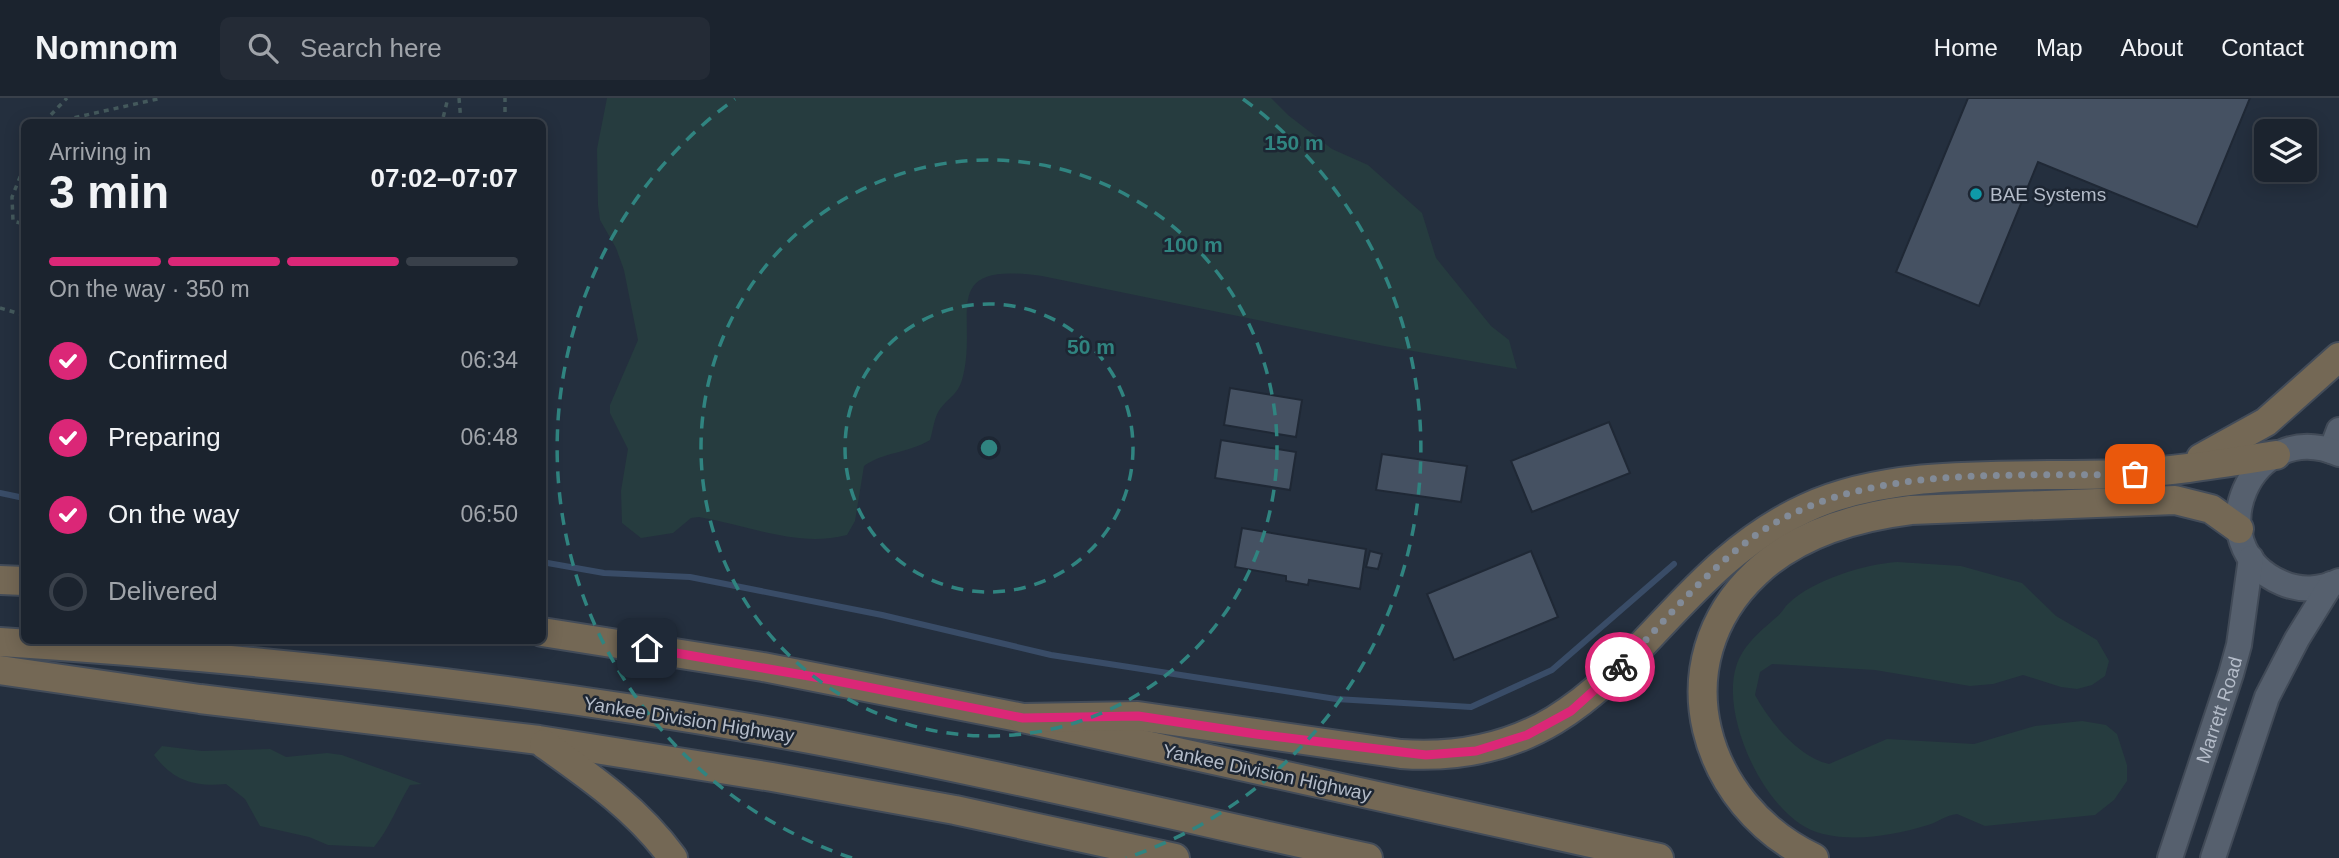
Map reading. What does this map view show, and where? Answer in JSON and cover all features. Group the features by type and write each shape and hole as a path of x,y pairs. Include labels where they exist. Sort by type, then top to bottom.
{"highway":[{"path":"2159,472 2221,449 2252,433 2339,357"},
{"path":"1023,718 1138,716 1401,754 1439,755 1476,751 1527,735 1571,711 1607,681 1732,555 1762,531 1807,507 1853,490 1907,481 2159,472 2276,455"},
{"path":"1814,858 1773,833 1740,800 1715,759 1704,716 1706,666 1718,628 1738,593 1773,559 1837,526 1871,516 1911,510 2175,500 2206,507 2239,528"},
{"path":"0,580 21,581"},
{"name":"Yankee Division Highway","path":"546,633 751,665 1023,718 1659,858"},
{"name":"Yankee Division Highway","path":"0,642 21,644"},
{"name":"Yankee Division Highway","path":"24,644 355,672 668,715 953,767 1368,858"},
{"path":"0,670 211,701 539,740 888,797 1175,858"},
{"path":"539,740 619,798 644,822 673,858"}],"main road":[{"path":"2335,583 2311,588 2287,585 2263,572 2251,558 2239,528 2238,509 2247,483 2255,472 2276,455 2303,447 2336,445"},
{"name":"Marrett Road","path":"2171,858 2231,674 2241,634 2251,558"},
{"path":"2213,858 2267,696 2297,639 2335,583"}],"path":[{"path":"47,119 67,98"},
{"path":"68,119 162,98"},
{"path":"441,119 448,98"},
{"path":"459,98 461,119"},
{"path":"505,98 505,119"},
{"path":"21,174 12,197 13,221 21,223"},
{"path":"0,308 21,314"}],"green space":[{"path":"607,98 1271,98 1288,115 1332,149 1368,165 1422,213 1436,258 1491,326 1509,340 1517,369 1384,346 1042,276 1008,274 986,277 974,285 968,298 966,357 960,385 938,412 930,440 864,466 855,521 847,535 809,539 791,537 699,517 691,518 673,533 641,538 622,523 621,491 628,449 610,413 610,405 638,340 624,270 616,248 600,220 598,205 597,149"},
{"path":"1897,562 1961,566 2022,583 2056,616 2097,640 2109,661 2105,676 2092,685 2077,689 2023,675 1993,684 1970,686 1875,670 1772,664 1760,672 1755,695 1786,737 1806,754 1829,764 1887,739 1974,744 2035,726 2082,721 2106,725 2117,734 2127,765 2127,781 2114,800 2095,815 1985,826 1957,814 1915,829 1862,837 1823,834 1803,826 1784,810 1767,790 1742,740 1735,713 1733,689 1739,659 1754,638 1788,604 1812,587 1855,570"},
{"path":"162,746 202,751 270,749 286,757 327,753 342,755 422,784 410,785 374,847 328,845 309,837 260,826 245,799 226,784 195,783 169,771 154,755"}],"building":[{"name":"BAE Systems","path":"1968,98 2250,98 2197,227 2038,162 1979,306 1896,272"},
{"path":"1230,388 1302,400 1296,437 1224,425"},
{"path":"1609,422 1630,473 1532,512 1511,461"},
{"path":"1221,440 1296,452 1290,490 1215,478"},
{"path":"1382,454 1467,466 1461,502 1376,490"},
{"path":"1242,528 1366,549 1360,589 1309,580 1308,585 1286,581 1286,576 1235,567"},
{"path":"1370,551 1382,554 1378,569 1366,567"},
{"path":"1531,551 1558,617 1454,660 1427,594"}],"waterway":[{"path":"0,493 21,497"},
{"path":"546,563 604,573 690,577 882,615 1051,655 1336,699 1471,707 1552,670 1674,564"}],"way so far":[{"path":"1620,667 1747,542 1790,515 1837,495 1907,481 2135,474"}],"place":[{"name":"BAE Systems","path":"1976,194"}],"route":[{"path":"647,648 832,680 1023,718 1138,716 1229,731 1426,755 1476,751 1527,735 1571,711 1620,667"}]}
